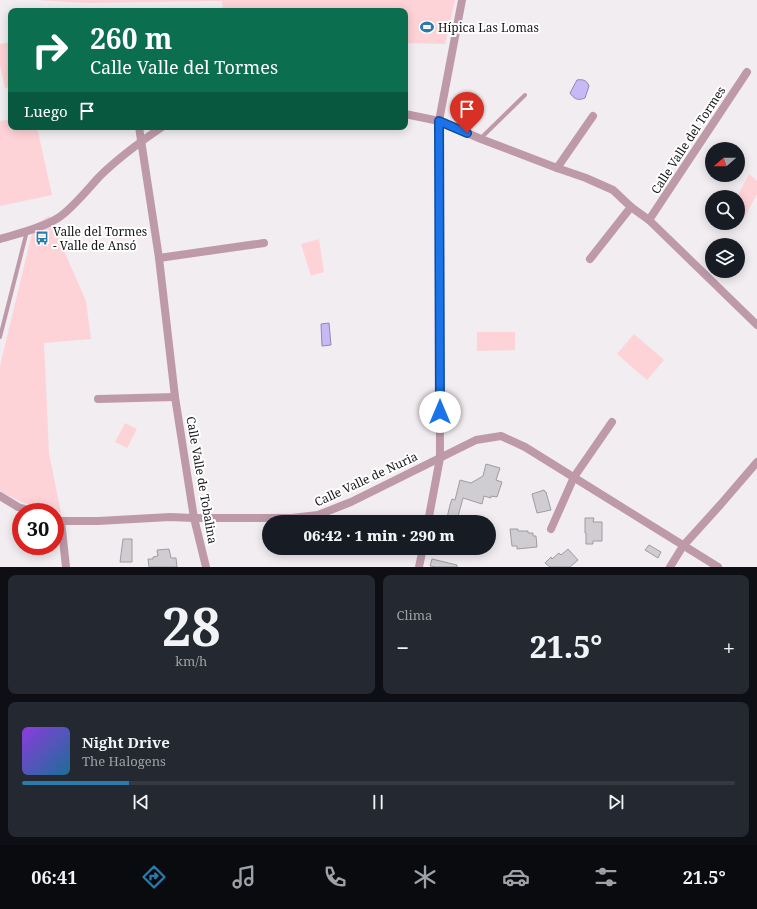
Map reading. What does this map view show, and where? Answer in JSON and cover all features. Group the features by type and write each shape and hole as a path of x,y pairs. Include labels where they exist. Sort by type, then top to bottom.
{"street":[{"path":"429,515 440,458 439,121 462,0"},
{"name":"Calle Valle del Tormes","path":"649,220 747,72"},
{"path":"408,115 439,121 481,139 586,178 613,190 631,207 649,220 757,325"},
{"path":"557,168 593,116"},
{"name":"Calle Valle de Tobalina","path":"140,130 159,258 175,397 194,518 206,567"},
{"path":"0,239 27,231 58,218 82,196 100,176 158,130"},
{"path":"590,259 631,207"},
{"path":"159,258 264,243"},
{"path":"98,399 175,397"},
{"path":"551,529 574,478 612,422"},
{"name":"Calle Valle de Nuria","path":"64,520 98,521 170,517 292,518 318,516 351,502 476,440 501,436 525,447 718,567"},
{"path":"670,567 683,546 757,463"},
{"path":"0,496 12,503"},
{"path":"64,555 66,567"},
{"path":"419,567 421,555"}],"lane":[{"path":"481,139 525,95"},
{"path":"0,337 27,231"}],"shaded area":[{"name":"Hípica Las Lomas","path":"37,0 455,0 445,44 408,43 408,8 223,8 222,1 86,3"},
{"path":"8,43 8,88 5,88 0,66 0,44"},
{"path":"577,80 584,80 589,86 585,98 576,99 570,93"},
{"path":"8,120 8,130 38,130 52,195 0,206 0,121"},
{"path":"749,174 757,181 757,194 745,216 745,190 741,190"},
{"path":"49,216 86,301 91,339 44,343 49,453 59,503 25,503 0,491 0,366 34,225"},
{"path":"319,239 324,272 311,276 301,244"},
{"path":"329,323 331,345 322,346 321,324"},
{"path":"477,332 515,332 515,350 477,351"},
{"path":"634,334 664,360 647,380 617,354"},
{"path":"125,423 137,429 127,448 115,442"}],"building":[{"path":"486,464 500,468 496,480 502,482 497,497 491,496 491,498 484,496 482,504 463,498 458,515 448,515 452,499 455,500 460,480 471,483 483,476"},
{"path":"544,490 546,492 551,510 537,513 532,494"},
{"path":"585,518 594,518 593,522 602,522 602,541 593,541 593,544 586,544"},
{"path":"510,529 518,529 518,531 528,531 528,533 533,533 533,536 536,536 537,547 517,549 517,546 512,546"},
{"path":"123,539 132,539 132,562 120,562"},
{"path":"649,545 661,552 658,558 645,550"},
{"path":"169,549 171,558 176,558 177,567 149,567 148,559 153,559 153,557 158,556 157,550"},
{"path":"568,549 578,560 570,567 550,567 545,563 551,557 552,559 559,553 561,555"},
{"path":"432,559 457,565 457,567 430,566"}],"place":[{"name":"Hípica Las Lomas","path":"427,27"},
{"name":"Valle del Tormes - Valle de Ansó","path":"42,238"}],"route":[{"path":"440,412 439,121 467,133"}]}
